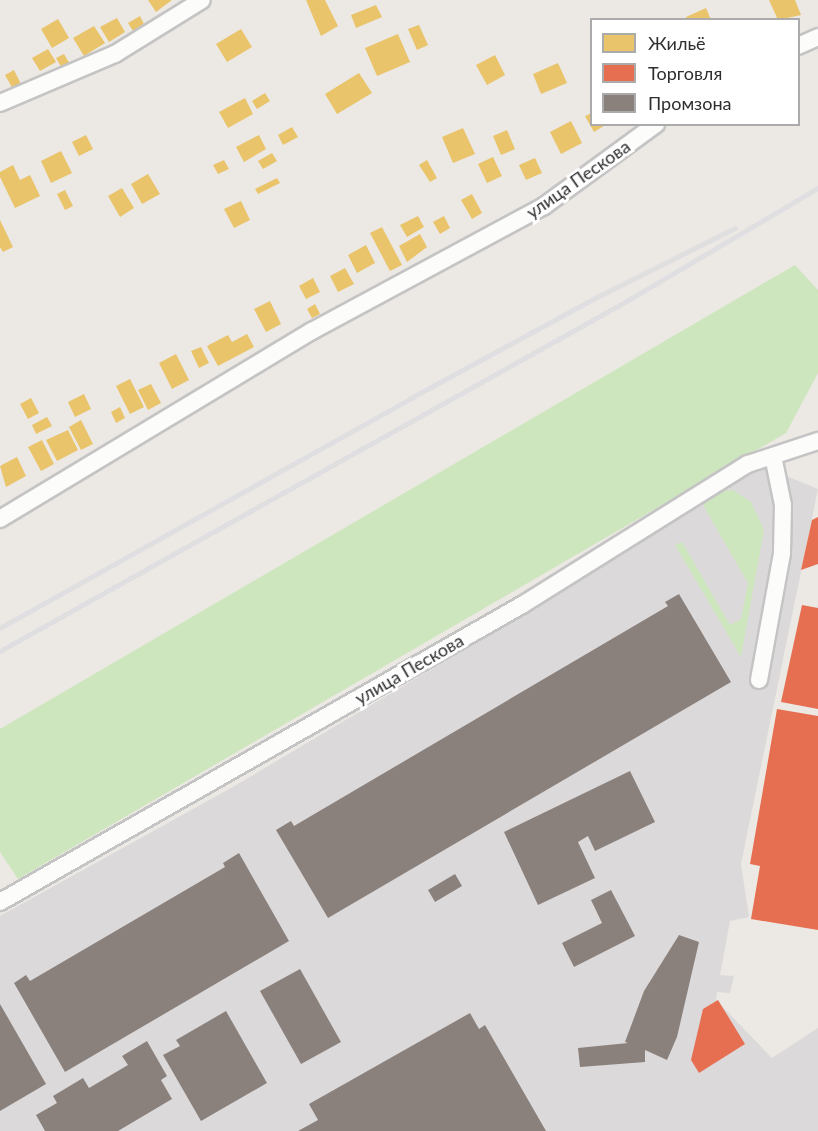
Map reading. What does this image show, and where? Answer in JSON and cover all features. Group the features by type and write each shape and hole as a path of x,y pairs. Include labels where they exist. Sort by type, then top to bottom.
{"street":[{"path":"0,103 115,54 202,0"},
{"path":"800,45 818,37"},
{"name":"улица Пескова","path":"0,519 312,331 544,207 653,126"},
{"name":"улица Пескова","path":"0,902 522,605 748,464 818,441"},
{"path":"759,680 782,553 783,505 773,456"}],"shaded area":[{"path":"762,466 818,489 741,864 749,917 730,921 720,975 734,976 730,993 717,992 716,1000 772,1058 818,1028 818,1131 0,1131 0,916 231,788 452,657"}],"green space":[{"path":"795,265 818,290 818,373 786,433 18,879 0,852 0,729"},
{"path":"733,490 751,502 764,530 741,657 675,545 682,542 730,625 741,619 748,583 703,505 712,492"}],"building: Жильё":[{"path":"148,0 172,0 156,12"},
{"path":"306,0 325,0 338,26 321,36"},
{"path":"769,0 795,0 801,15 777,18"},
{"path":"376,5 382,17 356,28 351,15"},
{"path":"706,8 710,18 686,18"},
{"path":"140,16 144,24 133,31 128,23"},
{"path":"117,18 125,32 109,42 100,27"},
{"path":"58,19 69,38 52,48 41,29"},
{"path":"419,25 428,45 417,50 408,29"},
{"path":"94,26 105,43 84,56 73,38"},
{"path":"241,29 252,47 227,62 216,44"},
{"path":"398,34 410,62 377,76 365,48"},
{"path":"48,49 56,62 40,71 32,58"},
{"path":"64,54 71,66 63,70 56,58"},
{"path":"495,55 505,75 487,85 476,65"},
{"path":"558,63 567,83 541,94 533,74"},
{"path":"14,70 21,84 13,89 5,75"},
{"path":"359,73 372,93 337,114 325,94"},
{"path":"265,93 270,101 257,109 252,101"},
{"path":"245,98 253,114 228,128 219,112"},
{"path":"590,114 590,125 585,116"},
{"path":"571,121 582,143 561,154 550,132"},
{"path":"591,126 604,126 594,132"},
{"path":"292,127 298,137 283,145 278,135"},
{"path":"463,128 475,154 453,163 442,137"},
{"path":"507,130 515,149 501,155 493,136"},
{"path":"86,135 93,149 79,156 72,142"},
{"path":"259,135 266,149 244,162 236,147"},
{"path":"61,151 72,173 51,183 41,161"},
{"path":"272,153 277,161 263,169 258,161"},
{"path":"493,157 502,176 487,183 478,164"},
{"path":"535,158 542,173 526,180 519,165"},
{"path":"224,160 229,169 218,174 213,165"},
{"path":"427,160 437,178 430,182 419,165"},
{"path":"13,165 20,180 30,175 40,196 15,208 0,177 0,172"},
{"path":"148,174 160,194 142,204 131,184"},
{"path":"277,178 280,183 258,194 255,189"},
{"path":"122,188 134,208 120,217 108,196"},
{"path":"65,190 73,206 65,210 57,194"},
{"path":"472,194 482,213 472,219 461,200"},
{"path":"241,201 250,220 234,228 224,209"},
{"path":"418,216 424,227 407,237 400,225"},
{"path":"444,216 450,228 440,234 433,222"},
{"path":"0,220 13,247 3,252 0,247"},
{"path":"382,227 402,265 390,271 370,233"},
{"path":"420,234 427,247 407,262 399,246"},
{"path":"366,245 375,263 357,273 348,255"},
{"path":"345,268 354,284 338,292 330,276"},
{"path":"313,278 320,292 306,299 299,286"},
{"path":"270,301 281,324 266,332 254,309"},
{"path":"315,304 320,314 312,318 307,309"},
{"path":"247,334 254,347 218,366 207,346 228,335 232,342"},
{"path":"201,347 209,363 199,368 191,351"},
{"path":"176,354 189,380 172,389 159,363"},
{"path":"130,379 144,407 130,414 116,386"},
{"path":"151,384 161,403 148,410 138,390"},
{"path":"84,394 91,409 75,417 68,402"},
{"path":"31,398 39,413 28,419 20,404"},
{"path":"120,407 125,418 116,423 111,412"},
{"path":"47,417 52,426 36,434 32,425"},
{"path":"81,420 93,444 81,450 69,427"},
{"path":"68,430 78,450 57,461 46,440"},
{"path":"42,440 54,464 41,471 28,447"},
{"path":"17,457 26,476 6,487 0,466"}],"building: Торговля":[{"path":"818,517 818,564 801,570 812,520"},
{"path":"802,605 818,608 818,709 781,702"},
{"path":"777,709 818,716 818,930 751,919 760,866 750,864"},
{"path":"718,1000 745,1044 699,1073 691,1060 703,1009"}],"building: Промзона":[{"path":"679,594 731,682 328,918 276,830 291,821 294,826 668,606 665,602"},
{"path":"630,771 655,822 595,851 588,836 578,842 595,878 538,905 504,832"},
{"path":"239,853 289,941 65,1072 14,983 26,975 30,981 225,867 223,863"},
{"path":"455,874 462,886 435,902 428,890"},
{"path":"611,890 635,936 574,967 562,943 602,923 591,900"},
{"path":"679,935 699,942 677,1037 667,1060 645,1050 645,1062 580,1067 578,1048 628,1043 625,1042 644,991"},
{"path":"300,969 341,1042 301,1064 260,991"},
{"path":"0,1004 46,1084 0,1111"},
{"path":"226,1011 267,1083 201,1121 163,1055 180,1046 176,1040"},
{"path":"470,1013 479,1029 485,1025 546,1131 298,1131 318,1120 309,1104"},
{"path":"147,1041 167,1076 161,1080 172,1099 118,1131 45,1131 36,1115 57,1103 53,1096 83,1078 89,1088 128,1065 122,1056"}],"railway":[{"path":"0,651 625,302 818,188"},
{"path":"0,628 411,398 599,296 735,228"}]}
